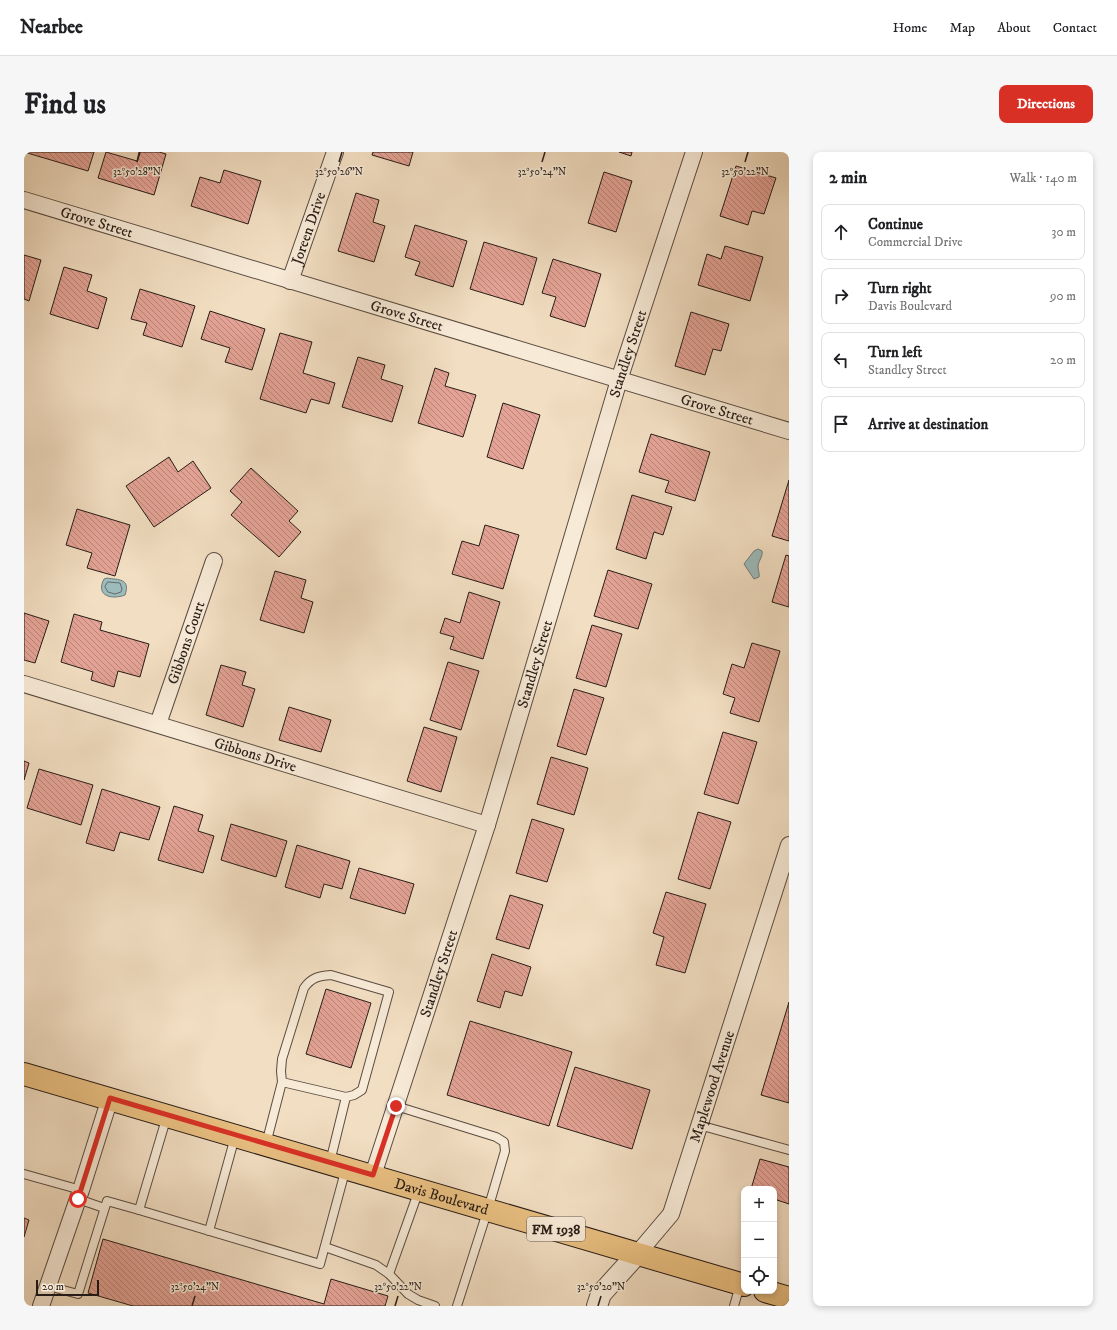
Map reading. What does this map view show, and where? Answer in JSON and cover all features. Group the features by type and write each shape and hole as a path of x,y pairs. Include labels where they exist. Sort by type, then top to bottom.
{"main road":[{"name":"Davis Boulevard","path":"24,1074 741,1284"}],"street":[{"name":"Joreen Drive","path":"290,280 335,152"},
{"name":"Standley Street","path":"373,1175 487,824 619,380 694,152"},
{"name":"Grove Street","path":"24,200 789,431"},
{"name":"Gibbons Court","path":"158,724 214,561"},
{"name":"Gibbons Drive","path":"24,684 487,824"},
{"name":"Maplewood Avenue","path":"597,1306 601,1294 671,1214 789,845"},
{"path":"41,1306 110,1098"}],"lane":[{"path":"266,1144 282,1082 282,1059 304,988 314,978 321,975 330,974 389,992 362,1090 354,1095 346,1097 282,1082"},
{"path":"48,1286 78,1294 106,1201 320,1264 338,1165 346,1097"},
{"path":"396,1106 496,1137 504,1142 505,1151 457,1306"},
{"path":"139,1210 167,1115"},
{"path":"700,1125 789,1150"},
{"path":"209,1231 236,1135"},
{"path":"24,1174 79,1194 104,1208"},
{"path":"389,1274 419,1189"},
{"path":"324,1247 376,1265 389,1274 408,1294 418,1300 435,1306"},
{"path":"734,1306 741,1287"}],"water":[{"path":"758,549 762,551 758,565 759,577 754,579 744,564 754,551"},
{"path":"104,579 119,580 125,583 125,595 110,597 103,593 102,585"}],"building":[{"path":"24,152 94,152 88,171"},
{"path":"106,152 137,161 139,152 159,152 166,154 154,195 98,178"},
{"path":"373,152 413,152 409,166 372,155"},
{"path":"619,152 632,152 631,156"},
{"path":"736,166 776,178 764,214 752,211 748,225 720,216"},
{"path":"224,170 261,181 248,224 191,206 200,177 220,183"},
{"path":"604,172 632,181 616,232 588,223"},
{"path":"356,193 379,200 373,222 385,226 374,262 338,251"},
{"path":"415,225 467,241 453,287 415,275 420,262 405,257"},
{"path":"484,242 537,258 523,305 470,289"},
{"path":"725,246 763,257 750,301 698,285 707,254 721,259"},
{"path":"24,255 41,260 29,301 24,299"},
{"path":"553,259 601,274 585,327 550,316 556,297 542,293"},
{"path":"64,267 92,275 87,291 107,298 98,329 50,314"},
{"path":"140,289 195,306 182,347 143,335 147,323 131,319"},
{"path":"210,311 265,329 252,370 225,362 230,348 201,339"},
{"path":"691,312 729,324 721,351 713,349 705,375 675,366"},
{"path":"280,333 312,342 303,373 335,383 329,404 311,399 306,413 260,399"},
{"path":"358,357 385,365 381,379 403,386 392,422 342,407"},
{"path":"435,368 449,373 445,386 476,395 463,437 418,423"},
{"path":"503,403 540,415 523,469 487,457"},
{"path":"651,434 710,452 695,501 665,492 669,481 639,472"},
{"path":"169,457 178,472 193,461 211,488 154,527 126,486"},
{"path":"251,468 298,511 289,521 301,532 279,557 231,515 242,502 230,491"},
{"path":"789,480 789,541 772,536"},
{"path":"632,495 672,507 663,535 654,532 646,559 616,549"},
{"path":"77,509 130,525 115,576 87,568 92,553 66,545"},
{"path":"485,525 519,535 503,589 452,574 462,541 479,546"},
{"path":"786,555 789,556 789,607 772,602"},
{"path":"608,570 652,584 638,629 594,616"},
{"path":"275,571 306,580 301,598 313,602 304,633 260,620"},
{"path":"469,592 500,602 483,659 450,649 454,637 440,633 445,618 460,623"},
{"path":"24,613 49,621 35,663 24,660"},
{"path":"74,614 102,622 100,630 149,644 140,677 118,671 114,687 91,680 93,672 61,662"},
{"path":"592,625 622,634 606,687 576,678"},
{"path":"752,643 780,651 759,722 730,713 735,698 723,694 732,664 744,668"},
{"path":"448,662 479,671 461,730 430,720"},
{"path":"221,665 246,672 242,685 255,689 243,727 206,715"},
{"path":"574,689 604,698 586,755 557,746"},
{"path":"289,707 331,720 321,752 279,740"},
{"path":"424,727 457,737 441,792 407,781"},
{"path":"723,732 757,742 738,804 704,794"},
{"path":"551,757 588,768 574,815 537,804"},
{"path":"24,761 29,763 24,780"},
{"path":"39,769 93,785 81,825 27,808"},
{"path":"102,789 160,807 149,840 120,832 114,851 86,843"},
{"path":"174,806 203,815 198,831 214,836 203,873 158,860"},
{"path":"698,812 731,822 710,889 678,879"},
{"path":"532,819 564,829 547,882 516,873"},
{"path":"231,824 287,841 276,877 221,860"},
{"path":"297,845 350,861 342,889 324,884 320,898 285,887"},
{"path":"359,868 414,884 405,914 350,898"},
{"path":"666,892 706,904 685,973 656,965 664,937 653,933"},
{"path":"510,895 543,905 529,949 496,939"},
{"path":"492,954 531,967 522,996 505,991 500,1008 477,1001"},
{"path":"326,989 371,1003 351,1068 306,1054"},
{"path":"789,1002 789,1103 761,1095"},
{"path":"470,1021 572,1052 549,1126 447,1095"},
{"path":"575,1067 650,1090 632,1149 557,1126"},
{"path":"760,1159 789,1167 789,1204 777,1200 777,1186 752,1186"},
{"path":"24,1218 29,1220 24,1237"},
{"path":"103,1239 324,1304 331,1279 388,1296 385,1306 133,1306 88,1293"}],"route":[{"path":"78,1199 110,1098 373,1175 396,1106"}]}
